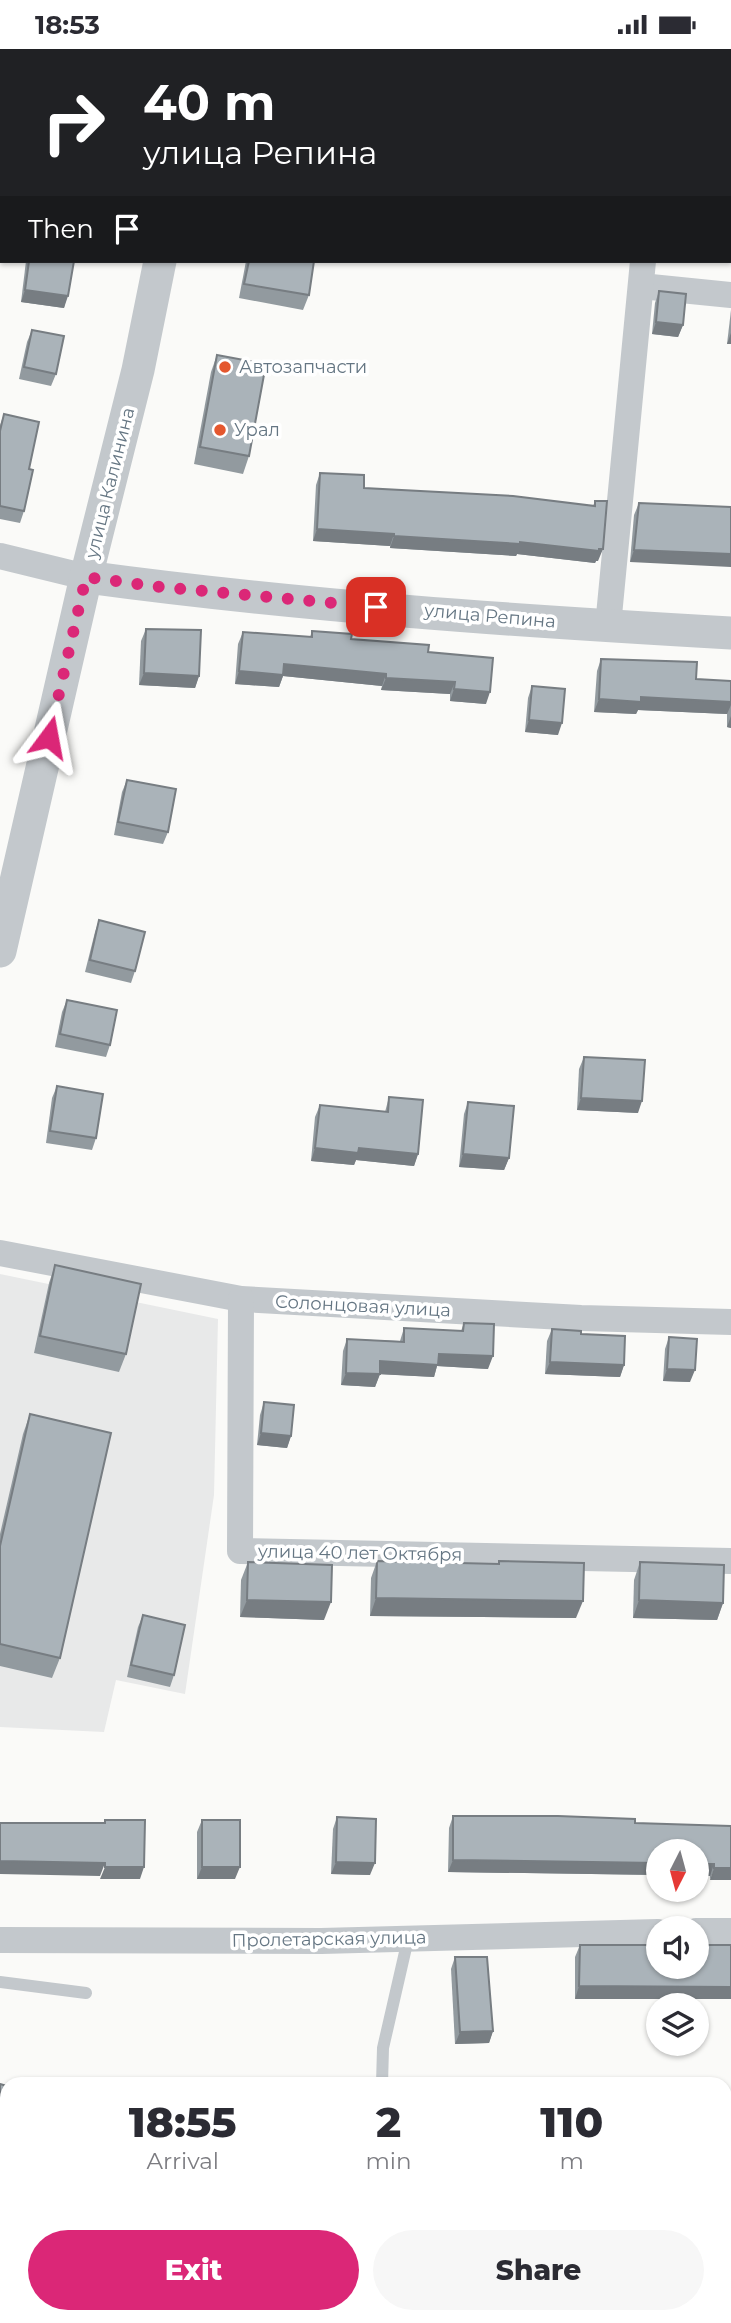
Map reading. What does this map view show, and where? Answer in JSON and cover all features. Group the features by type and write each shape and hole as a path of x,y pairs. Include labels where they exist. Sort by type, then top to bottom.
{"street":[{"name":"улица Калинина","path":"0,951 86,577 138,370 160,263"},
{"path":"608,626 642,273 731,295"},
{"name":"улица Репина","path":"0,556 86,577 160,587 608,626 731,633"},
{"name":"Солонцовая улица","path":"0,1253 241,1299 581,1318 731,1322"},
{"name":"улица 40 лет Октября","path":"241,1299 240,1551 731,1561"},
{"path":"709,1931 731,1931"},
{"name":"Пролетарская улица","path":"0,1940 321,1941 646,1932"}],"lane":[{"path":"382,2077 383,2047 408,1939"},
{"path":"0,1982 86,1993"}],"shaded area":[{"path":"0,1274 218,1319 214,1495 185,1694 116,1680 104,1732 0,1727"}],"building":[{"path":"29,263 74,263 68,296 25,290"},
{"path":"249,263 314,263 309,295 244,284"},
{"path":"659,291 686,294 683,325 656,322"},
{"path":"32,330 64,336 56,374 24,367"},
{"path":"217,355 266,364 249,456 200,447"},
{"path":"4,414 39,422 24,511 0,506 0,431"},
{"path":"320,473 364,475 364,488 513,496 595,506 595,501 607,501 603,549 599,551 520,542 317,529"},
{"path":"639,503 731,507 731,554 634,550"},
{"path":"146,629 201,630 199,676 144,673"},
{"path":"312,631 352,634 351,639 429,645 428,652 493,658 490,692 454,689 455,682 386,678 386,674 284,664 283,675 239,671 243,632 312,637"},
{"path":"601,659 697,662 696,679 731,681 731,702 641,697 641,702 599,699"},
{"path":"532,686 565,689 562,723 529,720"},
{"path":"127,780 176,789 168,832 118,822"},
{"path":"99,920 145,932 135,971 90,960"},
{"path":"67,1000 117,1010 110,1045 60,1034"},
{"path":"584,1057 645,1060 642,1101 581,1098"},
{"path":"57,1086 103,1094 96,1138 50,1131"},
{"path":"389,1097 423,1100 418,1154 359,1148 358,1153 315,1148 320,1105 388,1112"},
{"path":"468,1102 514,1106 509,1158 463,1154"},
{"path":"55,1265 141,1284 126,1354 40,1336"},
{"path":"464,1323 494,1324 493,1356 439,1354 438,1365 380,1361 380,1374 346,1373 347,1339 404,1342 404,1328 463,1331"},
{"path":"552,1329 581,1331 581,1334 625,1336 624,1365 550,1362"},
{"path":"669,1337 697,1339 695,1370 667,1369"},
{"path":"264,1402 294,1405 291,1436 261,1433"},
{"path":"30,1414 111,1433 60,1658 0,1644 0,1546"},
{"path":"377,1561 584,1563 583,1601 376,1598"},
{"path":"248,1562 332,1565 331,1602 247,1600"},
{"path":"640,1562 724,1565 723,1603 639,1600"},
{"path":"143,1615 185,1625 174,1675 131,1665"},
{"path":"453,1816 558,1816 635,1819 635,1823 731,1826 731,1868 714,1868 714,1864 709,1864 709,1839 646,1839 646,1863 453,1860"},
{"path":"337,1817 376,1819 375,1863 336,1862"},
{"path":"105,1820 145,1820 144,1867 105,1867 105,1863 0,1861 0,1823 105,1823"},
{"path":"202,1820 240,1820 240,1867 202,1867"},
{"path":"580,1945 646,1945 646,1979 709,1979 709,1945 731,1945 731,1987 579,1986"},
{"path":"455,1957 487,1957 493,2031 460,2032"}],"place":[{"name":"Автозапчасти","path":"225,367"},
{"name":"Урал","path":"220,430"}],"route":[{"path":"49,737 86,577 160,587 376,607"}]}
